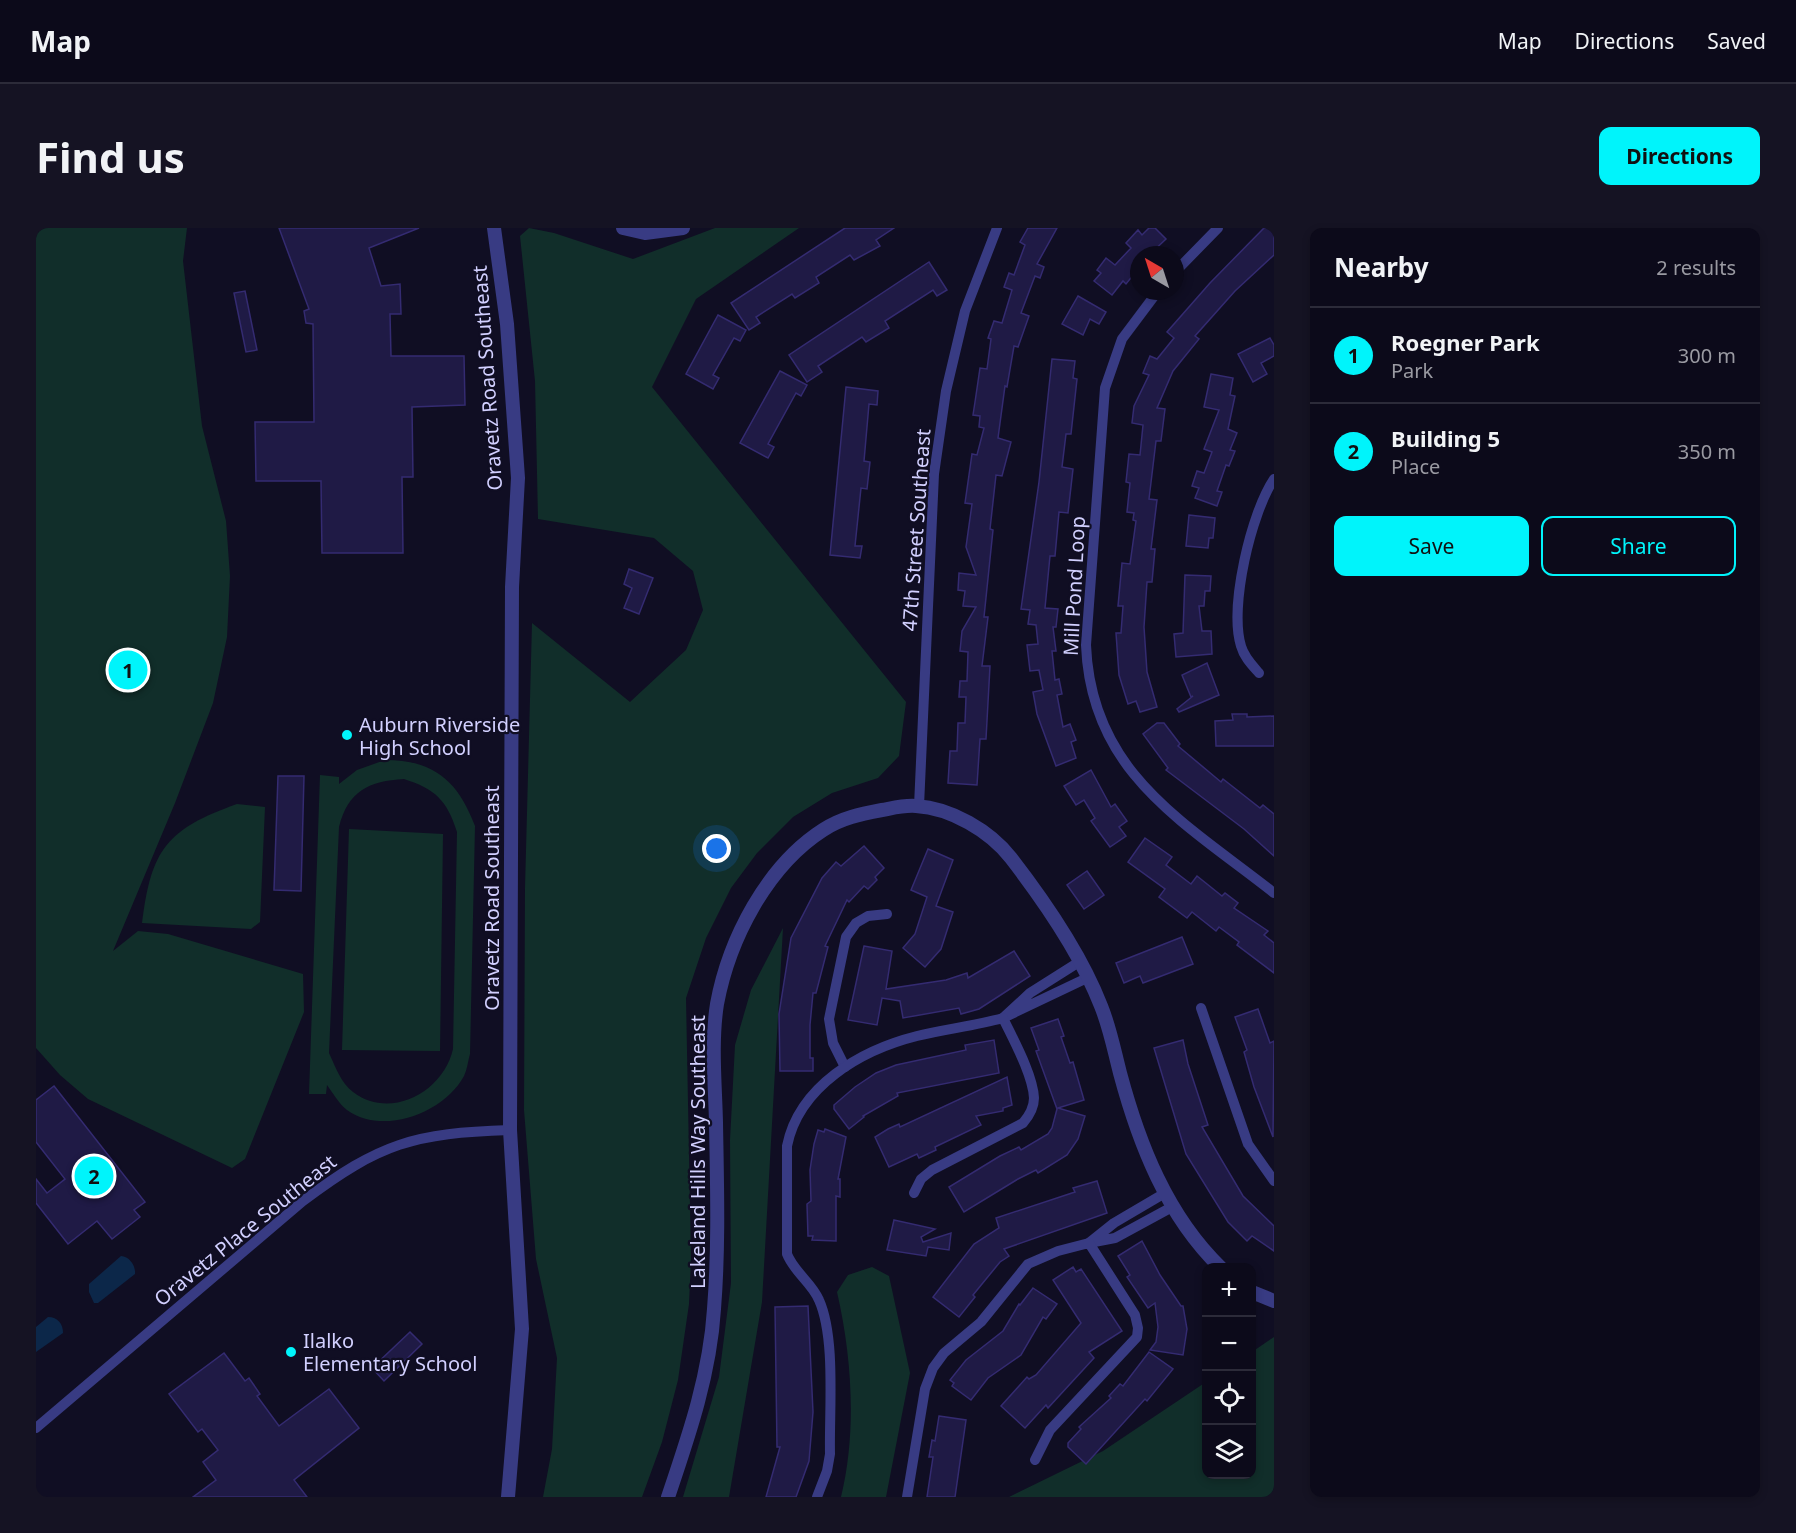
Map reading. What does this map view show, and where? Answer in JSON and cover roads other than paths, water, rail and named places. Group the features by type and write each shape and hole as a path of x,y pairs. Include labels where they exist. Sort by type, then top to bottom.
{"street":[{"name":"Oravetz Road Southeast","path":"494,228 507,324 518,477 512,587 510,1130 522,1329 508,1497"},
{"path":"623,228 645,233 683,228"},
{"name":"47th Street Southeast","path":"919,806 934,474 946,391 965,311 997,228"},
{"path":"1184,263 1218,228"},
{"name":"Mill Pond Loop","path":"1151,300 1122,339 1105,388 1086,645 1087,670 1094,704 1114,748 1133,776 1153,798 1274,893"},
{"path":"1259,673 1246,657 1239,639 1241,587 1252,523 1274,479"},
{"name":"Lakeland Hills Way Southeast","path":"668,1496 693,1424 706,1371 714,1314 718,1239 714,1058 717,1003 734,947 758,899 788,859 823,830 852,816 919,806 950,814 969,824 988,835 1009,855 1079,962 1087,978 1109,1026 1128,1096 1165,1194 1172,1207 1217,1263"},
{"path":"845,1066 833,1043 829,1019 846,937 856,923 868,916 886,914"},
{"path":"1002,1018 1030,993 1079,962"},
{"path":"817,1497 827,1471 830,1454 828,1341 820,1301 791,1263 787,1254 787,1146 790,1130 798,1113 812,1096 845,1066 915,1036 964,1029 1002,1018 1087,978"},
{"path":"1201,1008 1248,1144 1274,1181"},
{"path":"914,1193 921,1179 932,1170 1023,1124 1031,1113 1034,1097 1014,1042 1002,1018"},
{"name":"Oravetz Place Southeast","path":"36,1428 303,1201 344,1171 381,1150 410,1140 450,1133 510,1130"},
{"path":"1089,1243 1114,1223 1165,1194"},
{"path":"907,1497 925,1389 939,1361 981,1322 1028,1264 1058,1251 1115,1238 1172,1207"},
{"path":"1035,1460 1050,1430 1137,1337 1138,1328 1135,1315 1089,1243"},
{"path":"1256,1294 1274,1301"}],"water":[{"path":"121,1256 131,1262 135,1274 98,1303 94,1303 89,1292 89,1284"},
{"path":"48,1317 55,1318 59,1322 63,1333 36,1352 36,1327"}],"place":[{"name":"Roegner Park","path":"128,670"},
{"name":"Auburn Riverside High School","path":"347,735"},
{"name":"Building 5","path":"94,1176"},
{"name":"Ilalko Elementary School","path":"291,1352"}]}
